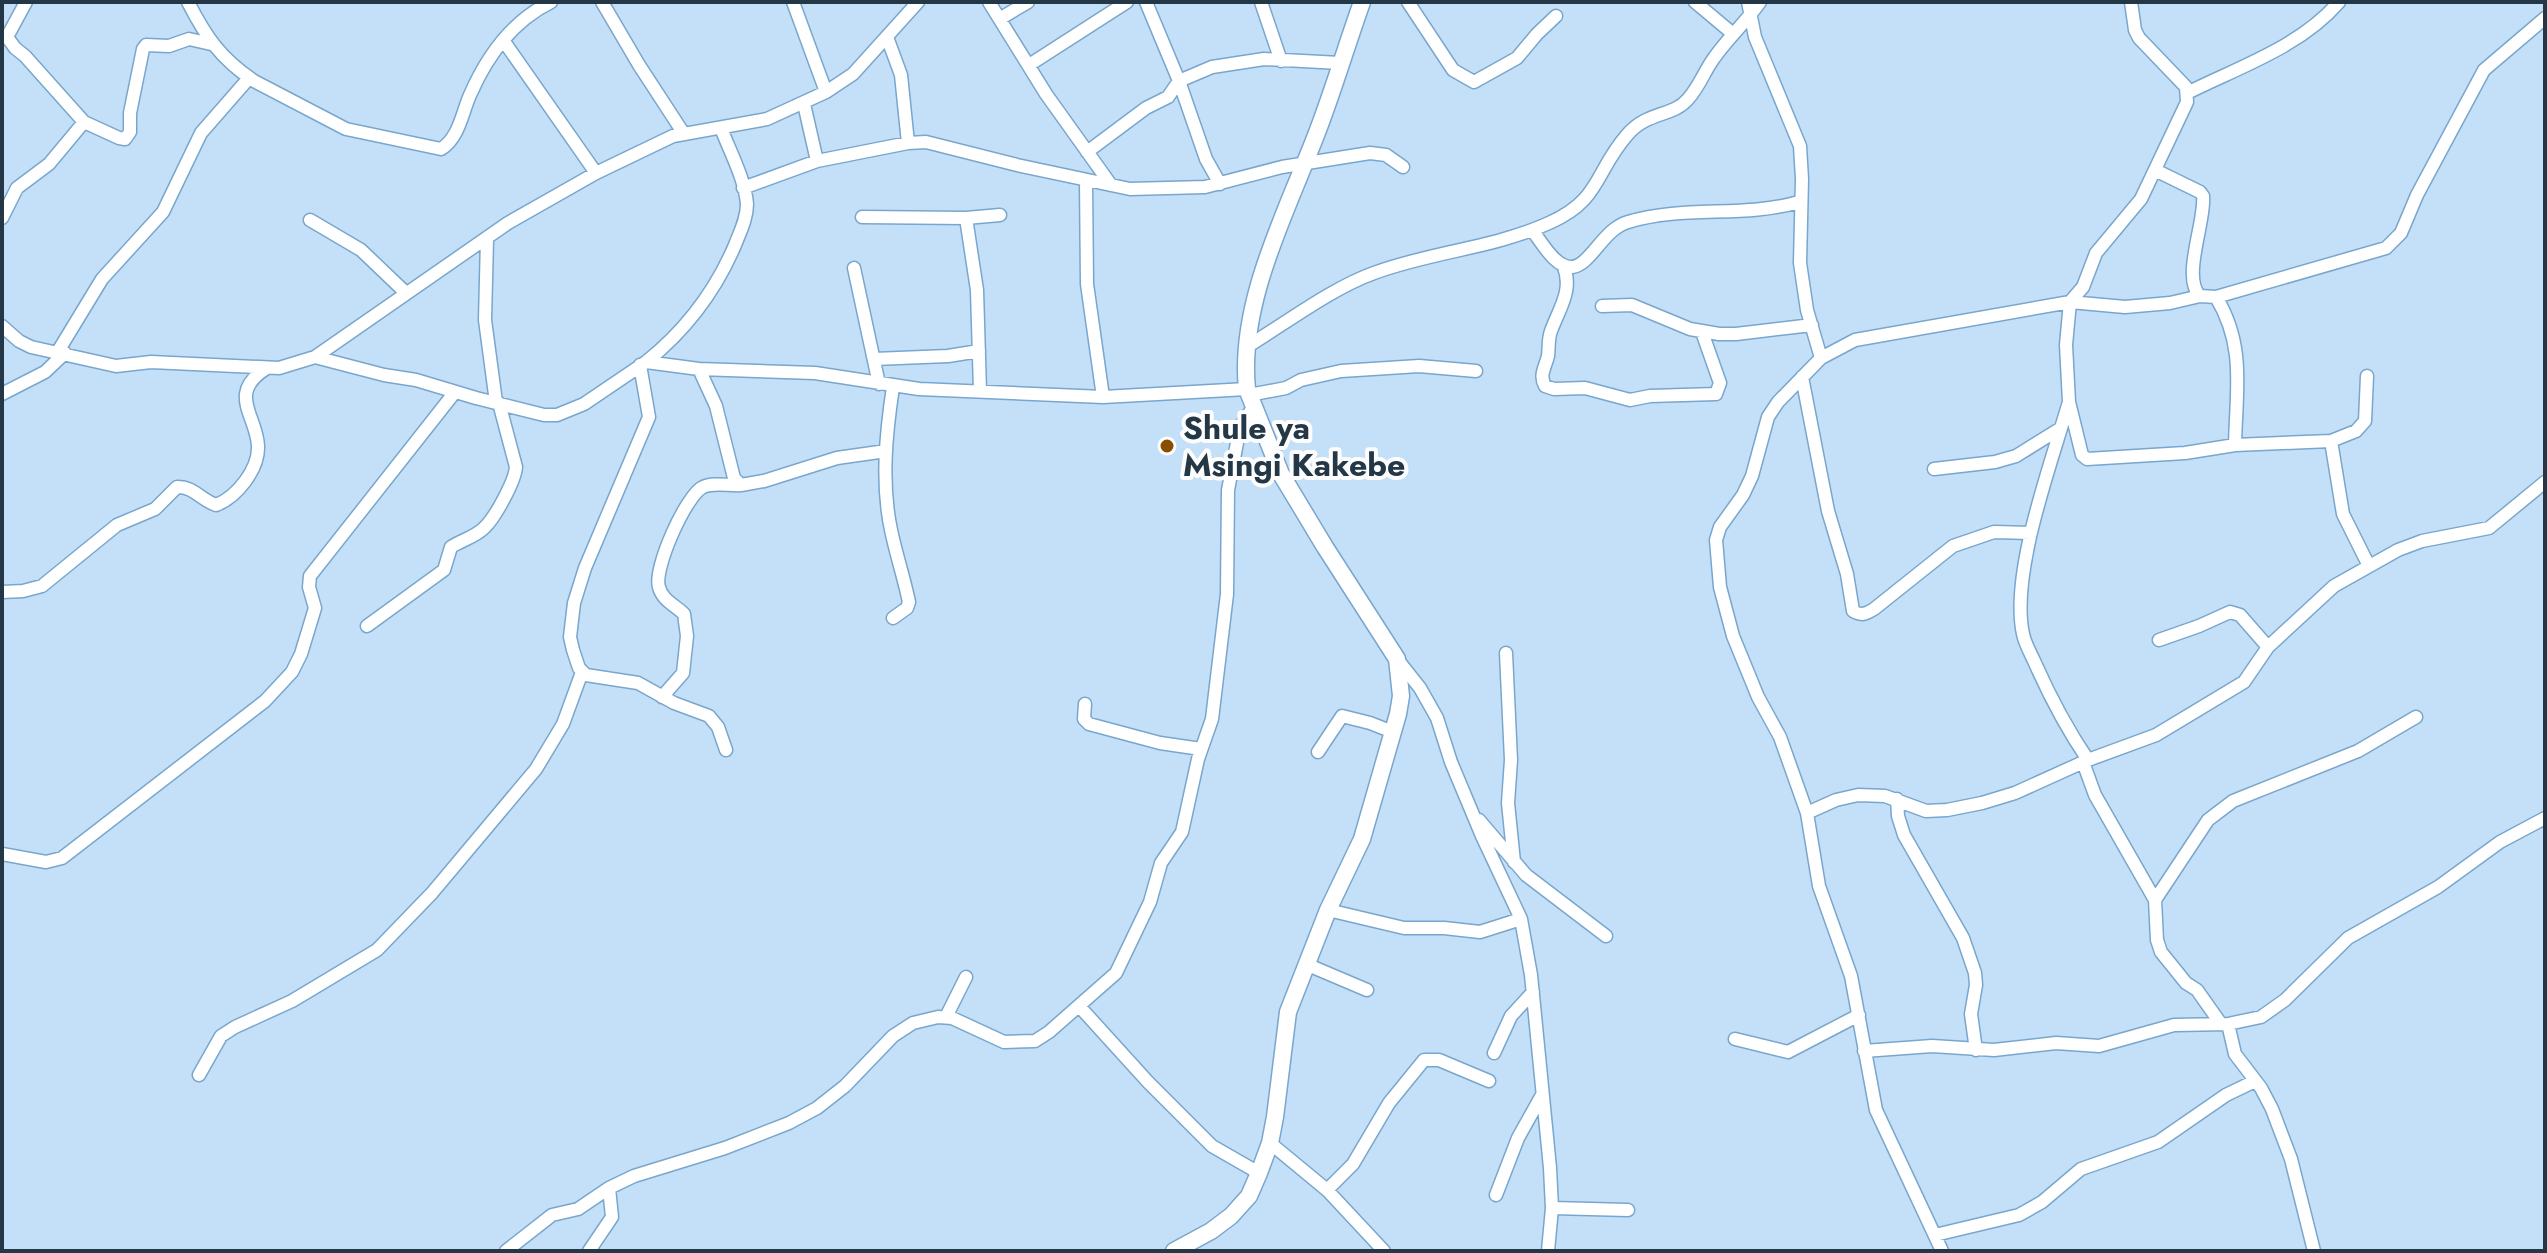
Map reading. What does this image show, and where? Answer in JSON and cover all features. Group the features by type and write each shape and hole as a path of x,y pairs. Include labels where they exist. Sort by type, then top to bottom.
{"street":[{"path":"26,2 5,38 84,122 125,139 130,132 133,94 146,45 169,46 189,39 211,44"},
{"path":"188,2 211,44 249,78 346,129 441,149 449,144 488,59 527,15 551,2"},
{"path":"602,2 684,134"},
{"path":"793,2 826,92"},
{"path":"2,326 31,347 116,366 151,362 279,368 315,357 508,223 596,173 673,136 767,119 826,92 853,74 918,2"},
{"path":"989,2 1111,185"},
{"path":"1001,18 1028,2"},
{"path":"1029,65 1127,2"},
{"path":"1146,2 1179,81 1206,159 1220,184"},
{"path":"1261,2 1281,61"},
{"path":"1362,2 1305,165 1268,258 1252,316 1248,346 1250,397 1281,474 1437,718 1471,810 1521,919 1533,992 1552,1208 1548,1251"},
{"path":"1408,2 1453,70 1474,82 1517,58 1556,16"},
{"path":"1695,2 1732,33"},
{"path":"1748,2 1755,37 1800,146 1800,263 1821,358"},
{"path":"1248,346 1372,273 1532,230 1560,218 1583,203 1599,183 1603,168 1626,135 1648,117 1671,111 1688,99 1712,59 1760,2"},
{"path":"2131,2 2139,38 2180,79 2186,87 2187,102 2134,210 2096,253 2083,287 2070,302 2066,345 2069,402 2082,455 2087,459 2185,453 2235,445 2331,441 2356,431 2365,421 2367,376"},
{"path":"2187,93 2299,38 2317,26 2339,2"},
{"path":"1939,1250 1935,1235 1876,1110 1851,976 1819,886 1807,813 1780,737 1758,697 1733,636 1720,587 1716,557 1720,527 1752,476 1768,417 1778,402 1821,358 1864,338 2070,302 2125,307 2170,303 2200,296 2216,297 2349,260 2392,244 2401,233 2417,195 2484,70 2545,18"},
{"path":"887,37 901,75 908,143"},
{"path":"503,40 596,173"},
{"path":"1087,152 1146,108 1168,97 1179,81 1212,67 1264,59 1340,63"},
{"path":"2,394 45,372 61,353 102,279 163,212 201,133 249,78"},
{"path":"804,104 817,161"},
{"path":"2,218 17,188 49,164 84,122"},
{"path":"315,357 416,380 544,415 557,415 584,404 643,364 683,329 718,280 744,223 747,201 721,128"},
{"path":"743,188 817,161 926,142 1086,181 1141,189 1205,187 1282,167 1370,153 1386,155 1403,167"},
{"path":"2155,170 2203,196 2193,286 2200,296"},
{"path":"1086,181 1087,284 1103,397"},
{"path":"1563,265 1572,267 1582,262 1607,234 1635,220 1766,211 1799,202"},
{"path":"862,217 966,218 1000,215"},
{"path":"966,218 977,290 980,391"},
{"path":"310,220 361,250 406,293"},
{"path":"1532,230 1563,265 1569,277 1549,335 1548,356 1542,373 1545,386 1554,389 1585,388 1630,400 1650,396 1716,394 1720,383 1702,332"},
{"path":"367,626 444,570 451,547 480,532 489,523 516,476 498,402 485,320 487,239"},
{"path":"854,268 879,384"},
{"path":"2216,297 2233,335 2238,360 2235,445"},
{"path":"1602,306 1632,305 1702,332 1736,334 1812,325"},
{"path":"874,359 948,356 979,351"},
{"path":"643,364 815,373 893,387 1103,397 1250,397 1341,371 1419,366 1476,371"},
{"path":"199,1075 221,1036 292,1001 377,950 432,893 536,769 563,724 582,672 570,637 574,603 600,529 649,417 643,364"},
{"path":"2,592 42,586 117,525 155,509 177,487 189,488 216,505 231,497 250,472 259,450 246,404 251,381 267,368"},
{"path":"699,369 716,406 734,478 741,485"},
{"path":"1802,377 1828,511 1847,574 1853,611 1858,614 1874,609 1953,546 1994,532 2031,533"},
{"path":"893,387 886,451 890,528 909,602 907,608 893,618"},
{"path":"2,854 46,862 62,858 265,701 292,672 301,654 315,608 309,587 310,576 455,392"},
{"path":"506,1251 547,1219 581,1207 634,1176 725,1148 789,1123 831,1098 903,1028 932,1018 946,1017 964,1021 1004,1042 1035,1041 1116,973 1150,902 1161,863 1182,832 1201,749 1212,719 1224,638 1228,490 1240,427 1250,397"},
{"path":"2069,402 2031,533 2023,581 2023,636 2064,724 2086,761 2095,795 2155,900 2157,940 2161,952 2225,1024 2235,1054 2272,1109 2291,1159 2314,1251"},
{"path":"1934,469 1995,462 2016,456 2061,428"},
{"path":"2331,441 2343,514 2368,564"},
{"path":"662,697 683,673 687,621 680,609 662,595 657,578 659,566 685,510 700,489 707,486 748,486 837,458 886,451"},
{"path":"1807,813 1836,800 1858,795 1897,799 1926,811 1968,806 2015,793 2086,761 2156,735 2244,682 2268,647 2334,586 2368,564 2422,541 2489,528 2545,482"},
{"path":"2159,640 2230,612 2240,615 2268,647"},
{"path":"1506,653 1511,760 1508,803 1514,862"},
{"path":"1174,1251 1231,1216 1249,1196 1259,1173 1270,1143 1285,1025 1328,910 1362,839 1393,732 1401,696 1397,659"},
{"path":"582,672 590,677 638,683 662,697 711,717 726,750"},
{"path":"1085,704 1084,719 1089,724 1160,743 1201,749"},
{"path":"1318,752 1342,716 1393,732"},
{"path":"2155,900 2217,811 2233,801 2358,751 2416,717"},
{"path":"1897,799 1904,835 1963,938 1975,973 1971,1014 1976,1050"},
{"path":"1471,810 1514,862 1546,892 1606,936"},
{"path":"1864,1051 1932,1046 1976,1050 2056,1043 2099,1046 2174,1025 2225,1024 2261,1017 2272,1012 2348,938 2438,887 2500,842 2545,818"},
{"path":"1328,910 1404,928 1480,932 1521,919"},
{"path":"1308,965 1367,990"},
{"path":"946,1017 966,977"},
{"path":"1494,1053 1511,1016 1533,992"},
{"path":"1079,1006 1212,1146 1259,1173"},
{"path":"1735,1039 1788,1052 1859,1015"},
{"path":"1327,1190 1353,1164 1389,1103 1421,1062 1439,1060 1489,1081"},
{"path":"1935,1235 2019,1215 2042,1202 2081,1169 2158,1142 2226,1095 2255,1081"},
{"path":"1496,1195 1518,1138 1542,1095"},
{"path":"1270,1143 1327,1190 1384,1251"},
{"path":"589,1251 612,1217 609,1188"},
{"path":"1552,1208 1628,1210"}],"place":[{"name":"Shule ya Msingi Kakebe","path":"1167,446"}]}
